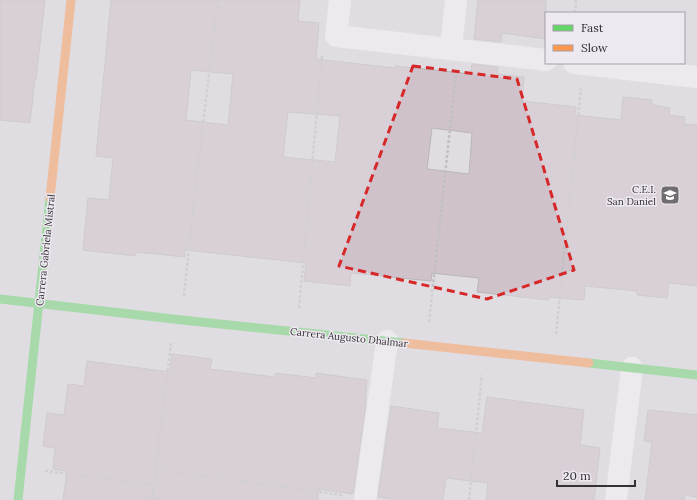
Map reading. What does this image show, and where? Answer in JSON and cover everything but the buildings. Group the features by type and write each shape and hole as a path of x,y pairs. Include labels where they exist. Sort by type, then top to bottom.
{"street":[{"name":"Carrera Gabriela Mistral","path":"18,500 72,0"},
{"path":"340,0 336,36 545,60"},
{"path":"451,49 456,0"},
{"path":"579,64 697,77"},
{"name":"Carrera Augusto Dhalmar","path":"0,300 697,375"},
{"path":"365,499 387,341"},
{"path":"616,500 632,368"}],"path":[{"path":"152,500 178,319 218,0"},
{"path":"575,12 576,0"},
{"path":"296,332 324,47 327,42 336,36"},
{"path":"427,345 456,69 456,59 451,49"},
{"path":"554,359 579,64"},
{"path":"469,500 485,351"},
{"path":"21,468 154,485"},
{"path":"156,469 365,499"}],"highlighted area":[{"path":"413,66 517,79 574,270 487,299 339,266"}],"traffic: fast":[{"path":"18,500 50,198"},
{"path":"0,299 404,343"},
{"path":"589,363 697,375"}],"traffic: slow":[{"path":"50,198 71,0"},
{"path":"404,343 589,363"}],"place":[{"name":"C.E.I. San Daniel","path":"670,195"}]}
